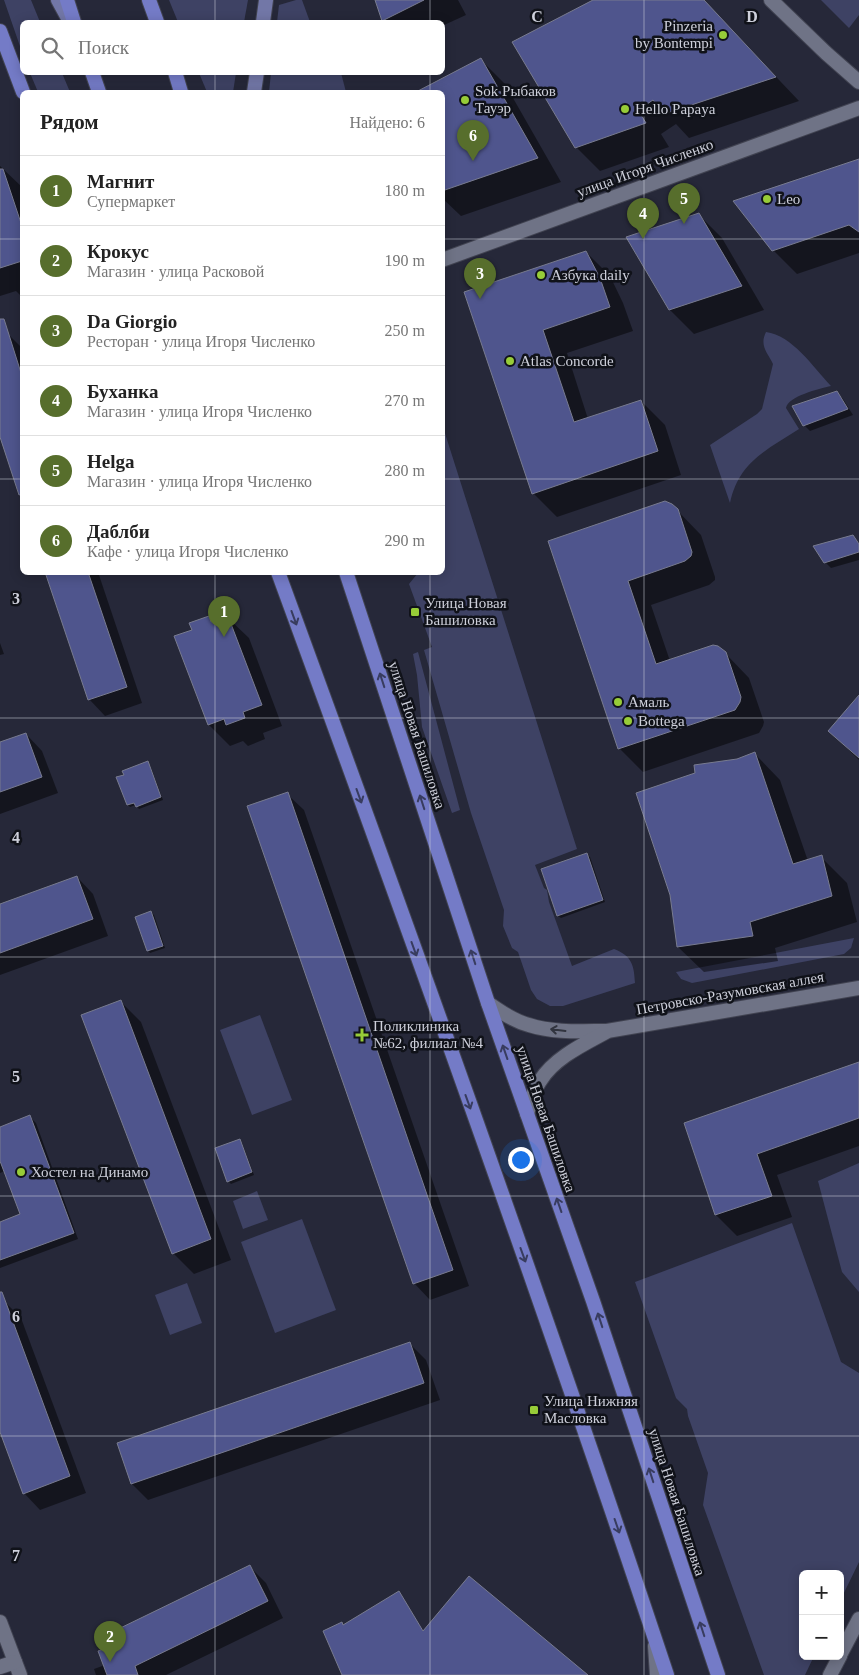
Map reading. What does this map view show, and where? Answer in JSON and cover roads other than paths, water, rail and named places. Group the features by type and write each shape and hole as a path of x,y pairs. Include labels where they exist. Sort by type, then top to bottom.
{"main road":[{"path":"58,0 69,20"},
{"path":"67,0 73,20"},
{"path":"150,0 156,20"},
{"path":"263,20 266,0"},
{"path":"0,31 22,90"},
{"path":"93,75 98,90"},
{"path":"175,75 180,90"},
{"path":"254,90 257,75"},
{"path":"279,575 596,1464 667,1675"},
{"name":"улица Новая Башиловка","path":"347,575 488,1003 593,1301 718,1675"}],"street":[{"path":"770,0 859,82"},
{"name":"улица Игоря Численко","path":"445,259 859,108"},
{"name":"Петровско-Разумовская аллея","path":"488,1003 513,1019 530,1026 564,1031 607,1031 859,988"},
{"name":"Петровско-Разумовская аллея","path":"527,1114 540,1080 554,1065 607,1031"},
{"path":"844,1648 859,1619"},
{"path":"0,1622 20,1675"},
{"path":"654,1636 657,1675"},
{"path":"830,1675 838,1660"},
{"path":"0,1667 15,1662"}],"place":[{"name":"Pinzeria by Bontempi","path":"723,35"},
{"name":"Sok Рыбаков Тауэр","path":"465,100"},
{"name":"Hello Papaya","path":"625,109"},
{"name":"Даблби","path":"473,161"},
{"name":"Leo","path":"767,199"},
{"name":"Helga","path":"684,224"},
{"name":"Буханка","path":"643,239"},
{"name":"Азбука daily","path":"541,275"},
{"name":"Da Giorgio","path":"480,299"},
{"name":"Atlas Concorde","path":"510,361"},
{"name":"Улица Новая Башиловка","path":"415,612"},
{"name":"Магнит","path":"224,637"},
{"name":"Амаль","path":"618,702"},
{"name":"Bottega","path":"628,721"},
{"name":"Поликлиника №62, филиал №4","path":"362,1035"},
{"name":"Хостел на Динамо","path":"21,1172"},
{"name":"Улица Нижняя Масловка","path":"534,1410"},
{"name":"Крокус","path":"110,1662"}]}
